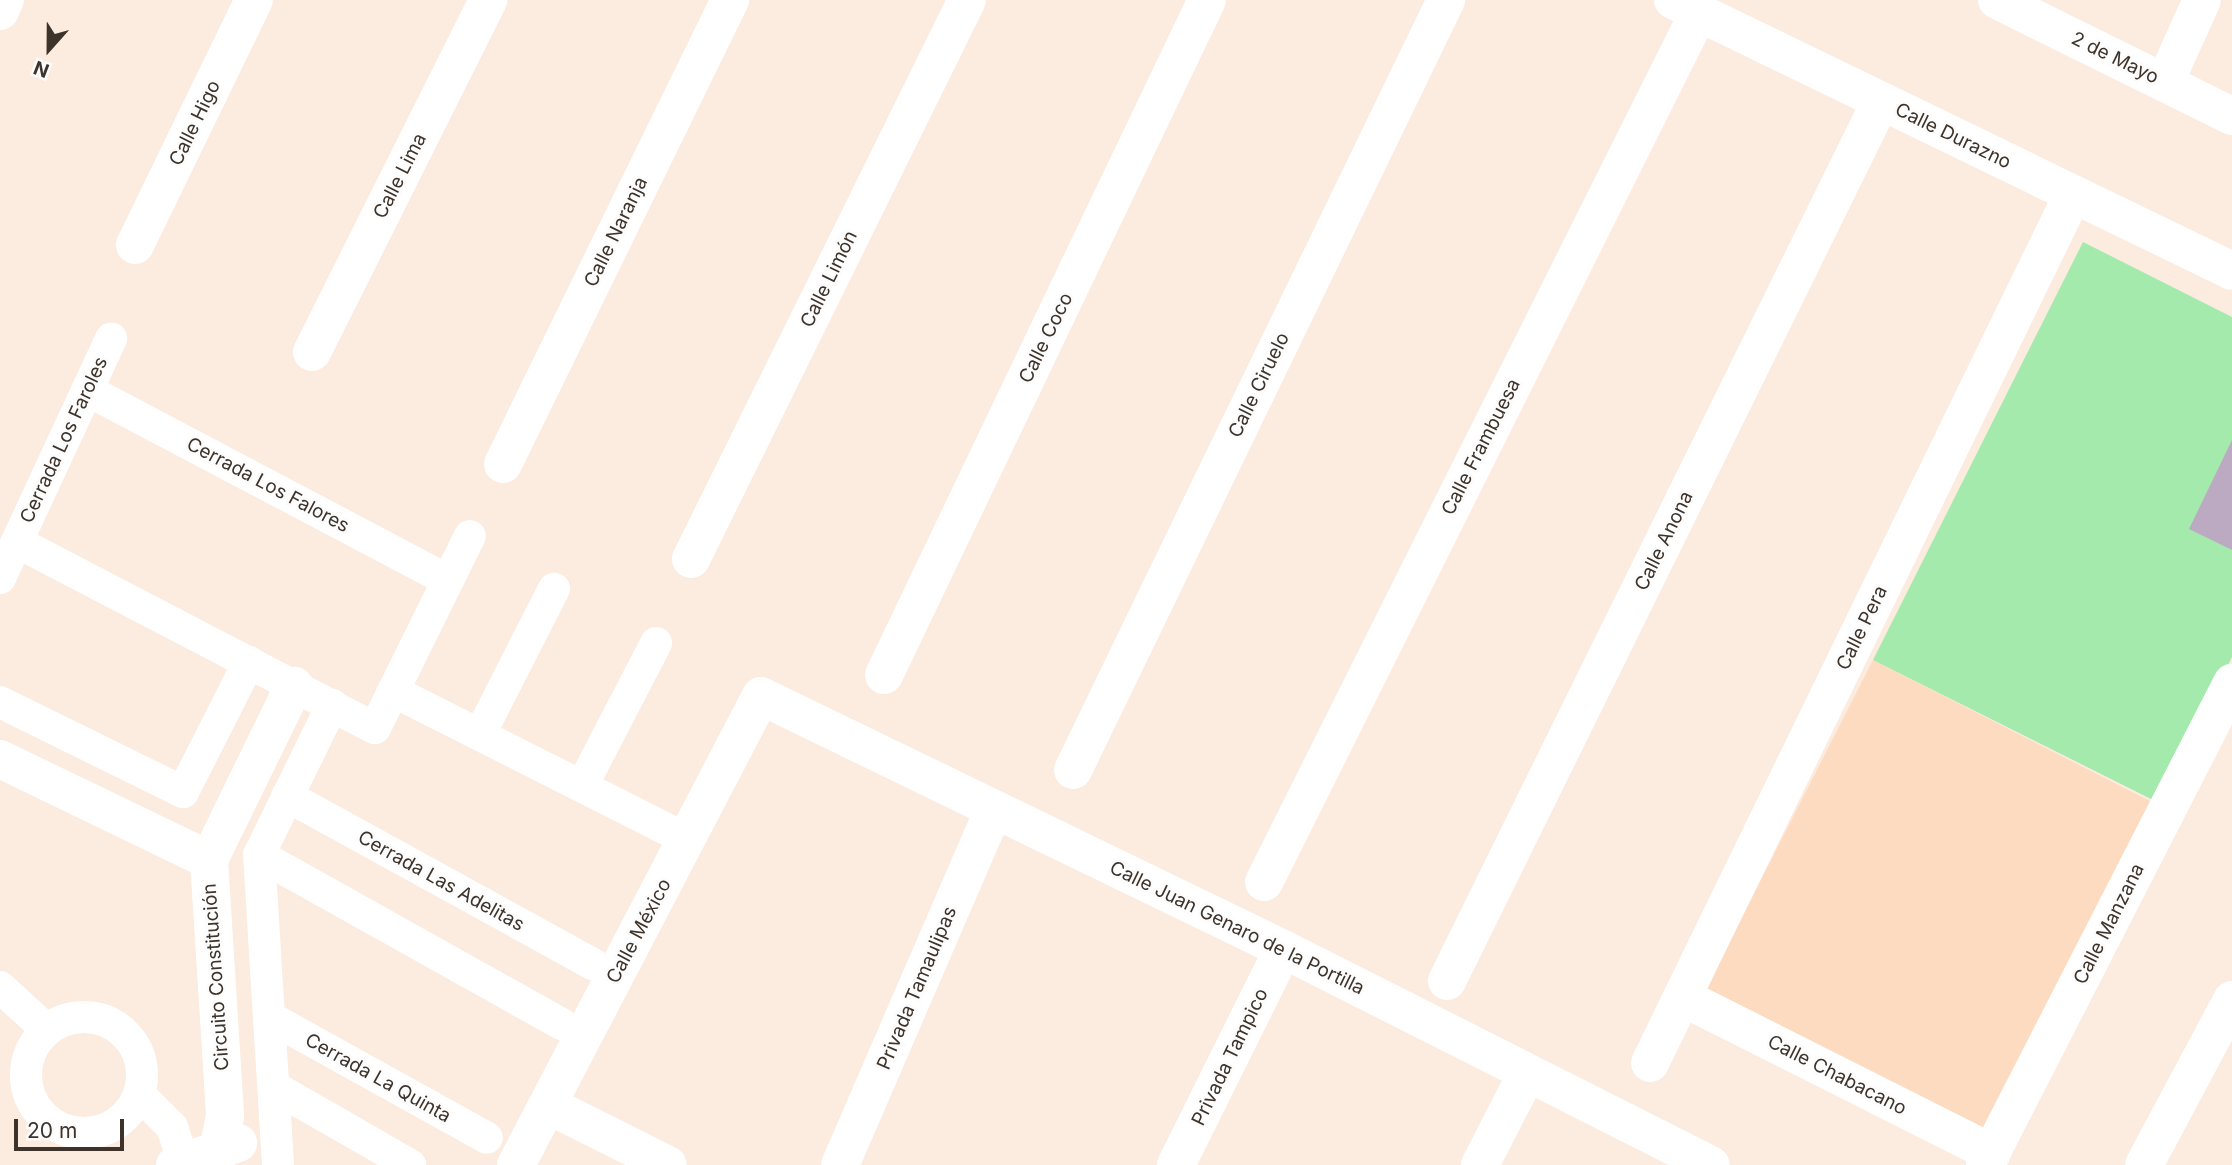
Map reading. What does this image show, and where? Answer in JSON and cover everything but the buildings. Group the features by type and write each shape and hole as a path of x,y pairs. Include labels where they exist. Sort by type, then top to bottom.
{"street":[{"name":"Calle Higo","path":"135,245 254,0"},
{"name":"Calle Lima","path":"312,352 488,0"},
{"name":"Calle Naranja","path":"503,464 730,0"},
{"name":"Calle Limón","path":"691,559 967,0"},
{"name":"Calle Coco","path":"884,675 1207,0"},
{"name":"Calle Ciruelo","path":"1073,770 1446,0"},
{"name":"2 de Mayo","path":"1997,0 2232,116"},
{"path":"2165,82 2202,0"},
{"name":"Calle Durazno","path":"1686,6 2232,271"},
{"name":"Calle Frambuesa","path":"1264,882 1686,6"},
{"name":"Calle Anona","path":"1447,981 1881,101"},
{"name":"Calle Pera","path":"1650,1063 2073,194"},
{"name":"Cerrada Los Faroles","path":"0,578 111,339"},
{"name":"Cerrada Los Falores","path":"87,390 448,580"},
{"path":"17,542 375,728 470,536"},
{"path":"480,734 554,589"},
{"path":"582,786 656,643"},
{"path":"0,702 183,792 249,662"},
{"name":"Calle Manzana","path":"1989,1159 2232,683"},
{"path":"209,860 294,685"},
{"path":"393,691 673,832"},
{"name":"Calle Juan Genaro de la Portilla","path":"761,696 993,811 1283,949 1710,1165"},
{"name":"Calle México","path":"516,1165 761,696"},
{"path":"278,1165 259,855 332,705"},
{"name":"Circuito Constitución","path":"0,759 209,860 215,1152"},
{"name":"Cerrada Las Adelitas","path":"287,796 594,965"},
{"name":"Privada Tamaulipas","path":"840,1165 993,811"},
{"path":"259,855 562,1024"},
{"name":"Privada Tampico","path":"1176,1165 1283,949"},
{"path":"0,987 46,1029"},
{"name":"Calle Chabacano","path":"1682,996 1989,1159"},
{"path":"2144,1165 2232,1000"},
{"path":"81,1016 118,1027 140,1057 140,1095 130,1112 97,1132 59,1127 31,1100 25,1082 26,1062 46,1029 81,1016"},
{"name":"Cerrada La Quinta","path":"269,1017 487,1138"},
{"path":"1480,1165 1527,1073"},
{"path":"274,1087 410,1165"},
{"path":"140,1095 172,1127 215,1152"},
{"path":"548,1105 668,1165"}],"shaded area":[{"path":"1873,660 2158,805 1991,1133 1706,988"}],"green space":[{"path":"2083,242 2232,317 2232,657 2159,803 1873,660"}]}
